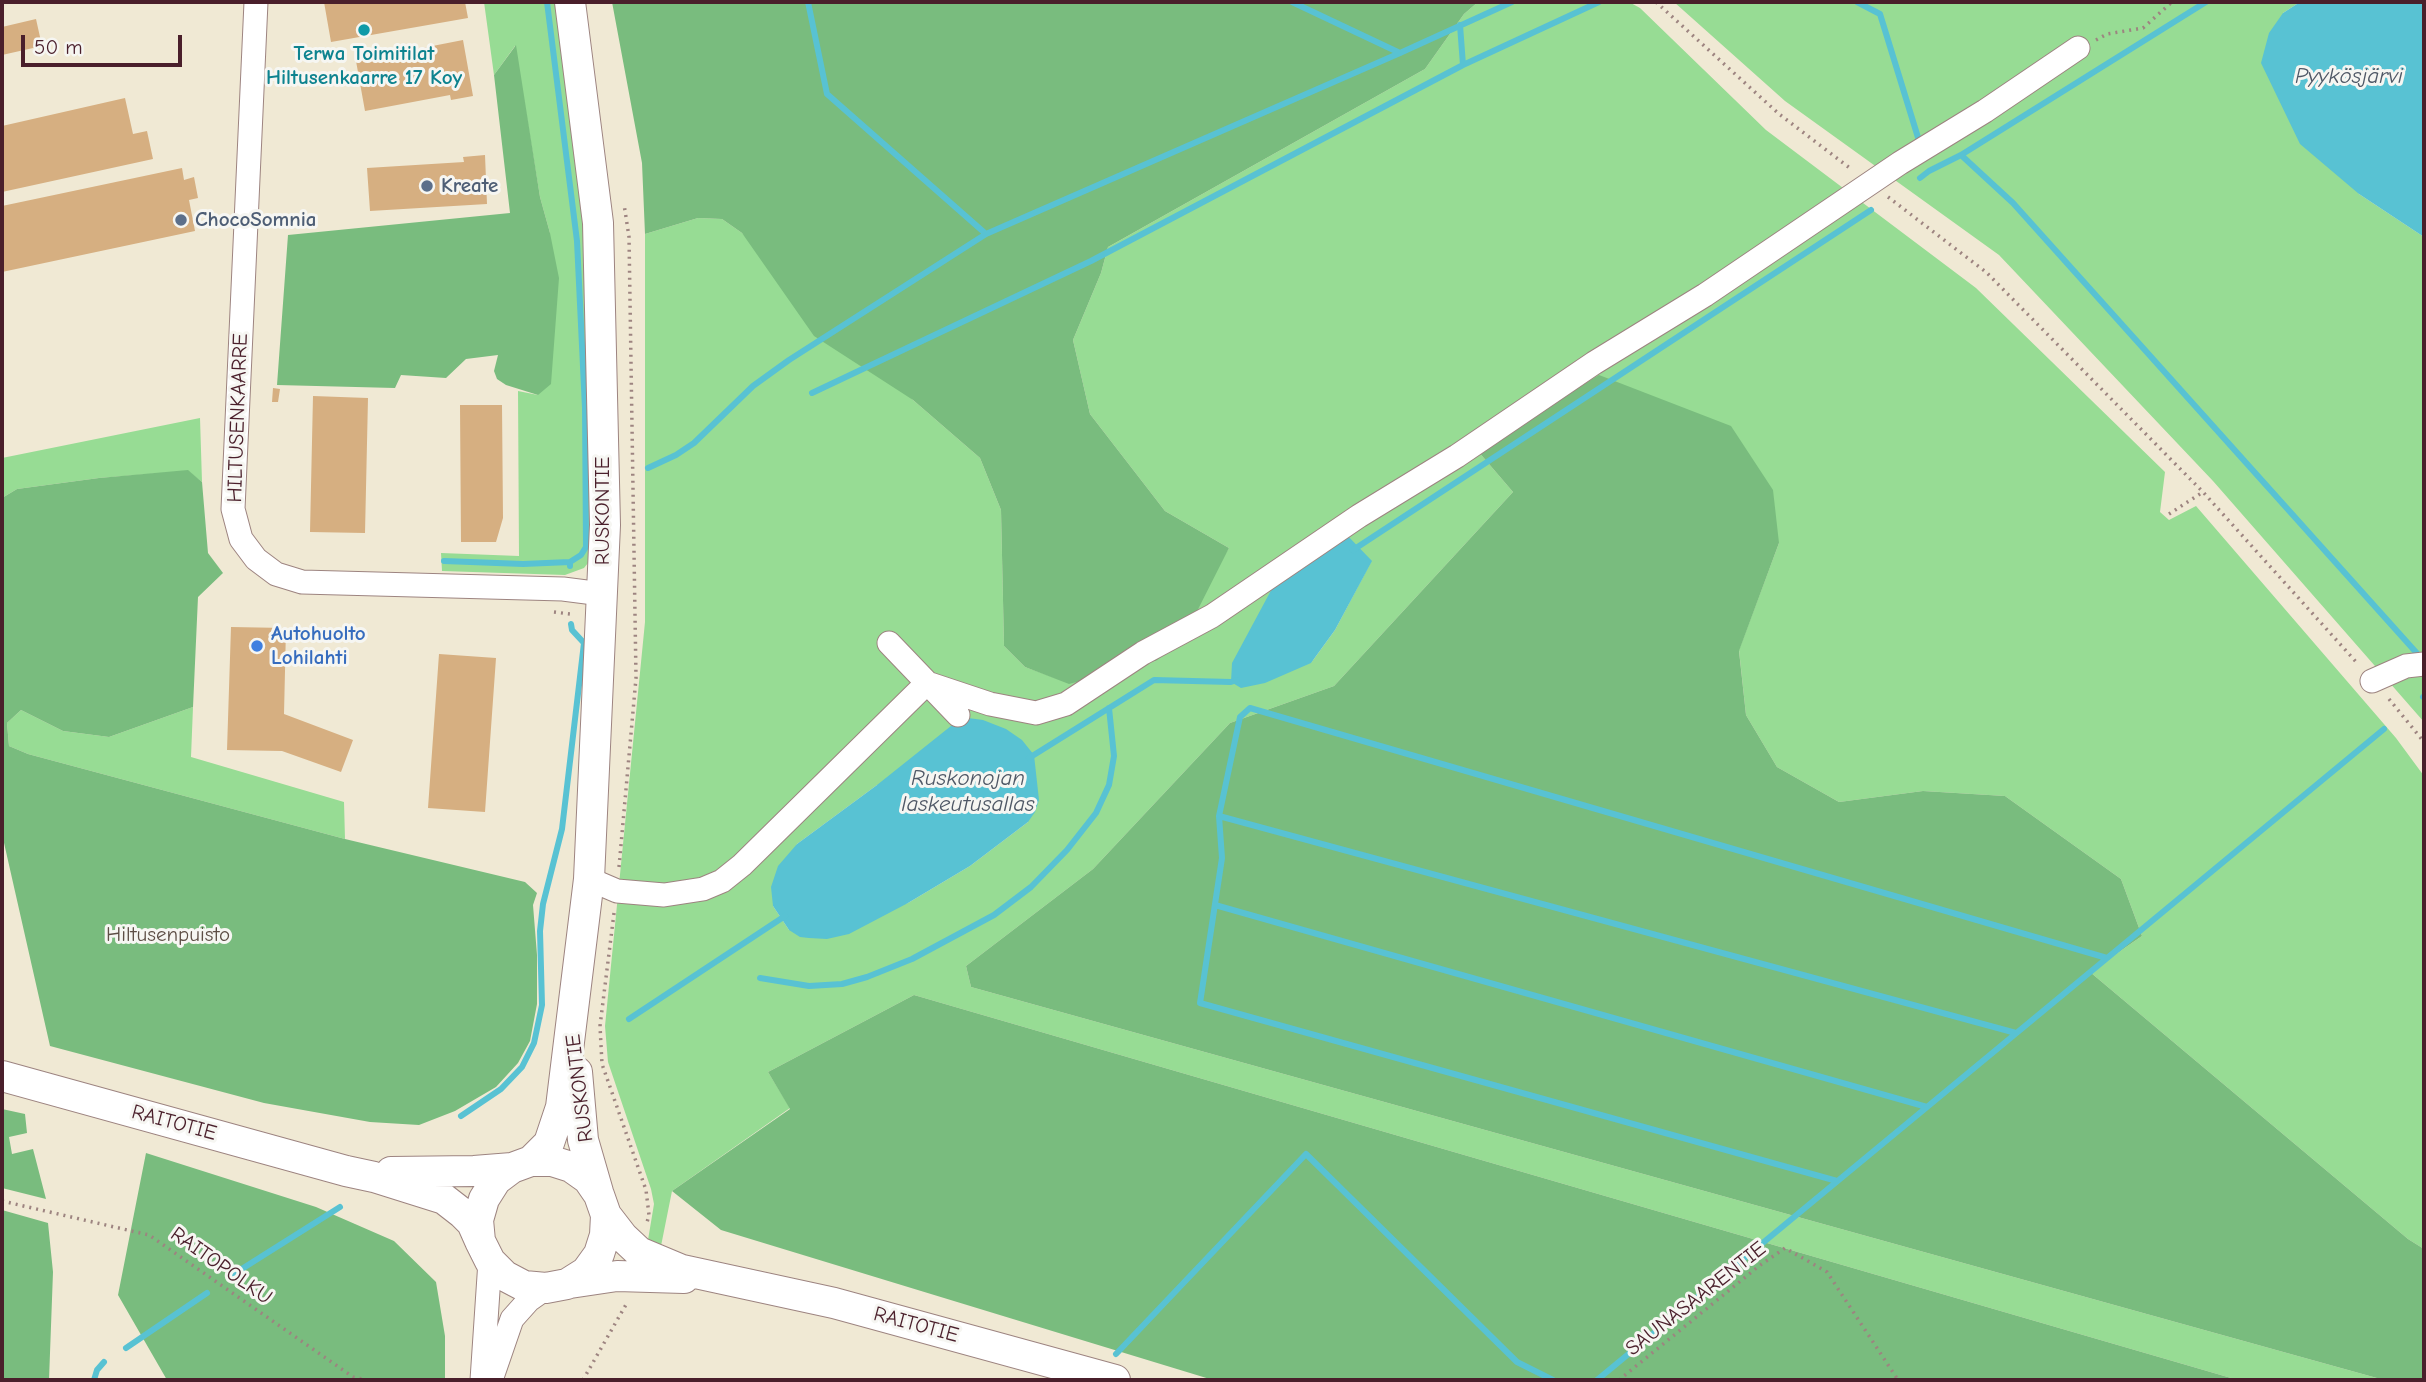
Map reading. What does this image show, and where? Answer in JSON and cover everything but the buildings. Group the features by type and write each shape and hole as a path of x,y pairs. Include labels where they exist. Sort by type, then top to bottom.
{"main road":[{"name":"RUSKONTIE","path":"522,1165 549,1143 561,1107 589,879 605,524 598,223 570,2"},
{"name":"RUSKONTIE","path":"572,1021 583,1140 603,1205"},
{"name":"RAITOTIE","path":"2,1076 386,1180 444,1199 472,1223 485,1251"},
{"path":"552,1161 571,1167 588,1179 603,1205 606,1235 599,1254 586,1272 557,1286 524,1286 505,1276 485,1251 478,1220 484,1199 496,1180 522,1165 552,1161"},
{"name":"RAITOTIE","path":"346,1171 432,1173 522,1165"},
{"name":"RAITOTIE","path":"603,1205 623,1237 639,1252 682,1270 834,1303 1115,1380"},
{"name":"RAITOTIE","path":"557,1286 598,1278 716,1278"}],"street":[{"name":"HILTUSENKAARRE","path":"256,2 233,509 241,539 256,559 276,574 302,582 563,589 602,594"},
{"path":"927,682 990,704 1035,713 1066,704 1143,653 1212,616 1359,516 1457,456 1594,363 1705,295 2078,48"},
{"path":"888,643 958,715"},
{"path":"2372,681 2406,666 2424,664"},
{"path":"589,879 617,891 664,895 703,889 722,881 742,865 927,682"},
{"path":"482,1380 485,1251"},
{"path":"491,1380 512,1319 529,1300 557,1286"}],"path":[{"path":"1656,2 1779,114 1986,272 2203,492 2412,725 2424,742"},
{"path":"2078,48 2108,34 2143,28 2172,2"},
{"path":"2169,514 2203,492"},
{"name":"RAITOPOLKU","path":"2,1201 149,1235 353,1377 366,1380"},
{"name":"SAUNASAARENTIE","path":"1619,1380 1785,1248 1827,1272 1898,1380"},
{"path":"583,1380 627,1304 634,1277"}],"green space":[{"path":"484,2 556,2 586,239 592,558 584,568 565,575 442,571 441,553 519,556 518,391 538,395 550,233 540,197 515,46 494,75"},
{"path":"612,2 1478,2 1464,14 1425,69 1108,247 1101,273 1073,340 1090,414 1165,511 1229,548 1184,637 1156,661 1069,684 1025,667 1004,646 1001,510 980,458 913,400 814,336 742,233 722,219 698,218 645,234 642,163"},
{"path":"1478,2 1629,2 1640,8 1766,130 1976,288 2165,472 2160,512 2169,520 2196,506 2396,738 2424,776 2424,1249 2408,1239 2090,972 2142,936 2121,879 2005,796 1923,791 1839,802 1777,767 1746,715 1739,650 1779,543 1477,450 1513,492 1334,686 1230,723 1093,869 966,966 971,987 2384,1380 2238,1380 914,995 768,1072 790,1108 672,1191 660,1251 647,1246 654,1204 608,1062 605,1026 645,622 645,234 698,218 722,219 742,233 913,400 980,458 1001,510 1004,646 1025,667 1069,683 1156,661 1229,548 1165,511 1090,414 1073,340 1101,273 1108,247 1425,69 1464,14","holes":["1371,562 1335,630 1311,663","877,785 1028,822 970,866 908,903 789,930 773,906 797,844"]},
{"path":"1674,2 2300,2 2283,13 2359,194 2424,237 2424,722 2213,481 1999,255 1785,101"},
{"path":"516,45 540,197 559,278 551,384 538,395 506,385 497,379 494,371 498,355 466,359 446,378 401,375 395,388 277,385 288,235 510,213 494,75"},
{"path":"1599,375 1731,426 1773,490 1779,543 1739,651 1746,715 1777,767 1839,802 1923,791 2005,796 2121,879 2142,936 2090,972 2408,1239 2424,1249 2424,1380 2384,1380 971,987 966,966 1093,869 1230,723 1334,686 1513,492 1477,450"},
{"path":"200,418 202,482 188,471 99,478 17,489 2,498 2,458"},
{"name":"Hiltusenpuisto","path":"188,470 202,482 208,553 223,573 198,597 193,707 109,737 63,731 21,710 7,723 9,746 28,754 345,839 525,882 537,893 533,905 537,1004 530,1041 518,1063 496,1087 455,1111 419,1125 370,1122 264,1103 50,1046 2,834 2,498 17,489"},
{"path":"193,707 191,757 344,802 345,839 28,754 9,746 7,723 21,710 63,731 109,737"},
{"path":"914,995 2238,1380 1213,1380 721,1230 672,1191 790,1109 768,1072"},
{"path":"2,1109 25,1114 27,1133 9,1137 12,1154 33,1149 46,1199 2,1188"},
{"path":"146,1153 316,1207 394,1241 436,1282 445,1336 445,1380 167,1380 118,1295"},
{"path":"2,1210 48,1223 53,1272 49,1380 2,1380"}],"water":[{"name":"Pyykösjärvi","path":"2300,2 2424,2 2424,237 2359,194 2300,144 2261,63 2269,33 2283,13"},
{"path":"1345,533 1372,561 1335,630 1311,663 1265,683 1241,688 1231,682 1232,663 1275,583"},
{"name":"Ruskonojan laskeutusallas","path":"968,718 983,720 1006,729 1022,740 1034,755 1039,800 1028,822 970,866 849,934 827,939 809,938 800,937 789,930 773,906 771,887 778,866 797,844 956,722"}],"waterway":[{"path":"547,2 577,241 585,408 586,547 581,555 570,562 570,566"},
{"path":"808,2 827,94 986,234"},
{"path":"1292,2 1400,53"},
{"path":"648,468 694,443 753,386 789,360 986,234 1512,2"},
{"path":"812,393 1091,261 1463,65 1599,2"},
{"path":"1857,2 1880,14 1920,144"},
{"path":"1920,178 2206,2"},
{"path":"1460,25 1463,65"},
{"path":"1961,155 2013,203 2423,660"},
{"path":"1353,550 1871,210"},
{"path":"444,561 523,564 570,562"},
{"path":"461,1116 501,1089 522,1067 534,1043 542,1005 540,931 543,904 562,829 584,643 572,630 571,624"},
{"path":"1029,758 1154,680 1237,680"},
{"path":"760,978 809,986 842,984 867,977 912,959 994,915 1031,887 1067,850 1096,813 1109,785 1114,756 1109,708"},
{"path":"1837,1181 1200,1003 1222,858 1219,816 1240,717 1250,708 2107,958"},
{"path":"1597,1380 2384,729"},
{"path":"1219,816 2016,1033"},
{"path":"1215,905 1927,1107"},
{"path":"629,1019 785,916"},
{"path":"1116,1354 1306,1154 1517,1362 1553,1380"},
{"path":"229,1277 340,1207"},
{"path":"126,1348 207,1293"},
{"path":"94,1380 97,1370 104,1362"}],"place":[{"name":"Terwa Toimitilat Hiltusenkaarre 17 Koy","path":"364,30"},
{"name":"Kreate","path":"427,186"},
{"name":"ChocoSomnia","path":"181,220"},
{"name":"Autohuolto Lohilahti","path":"257,646"}]}
